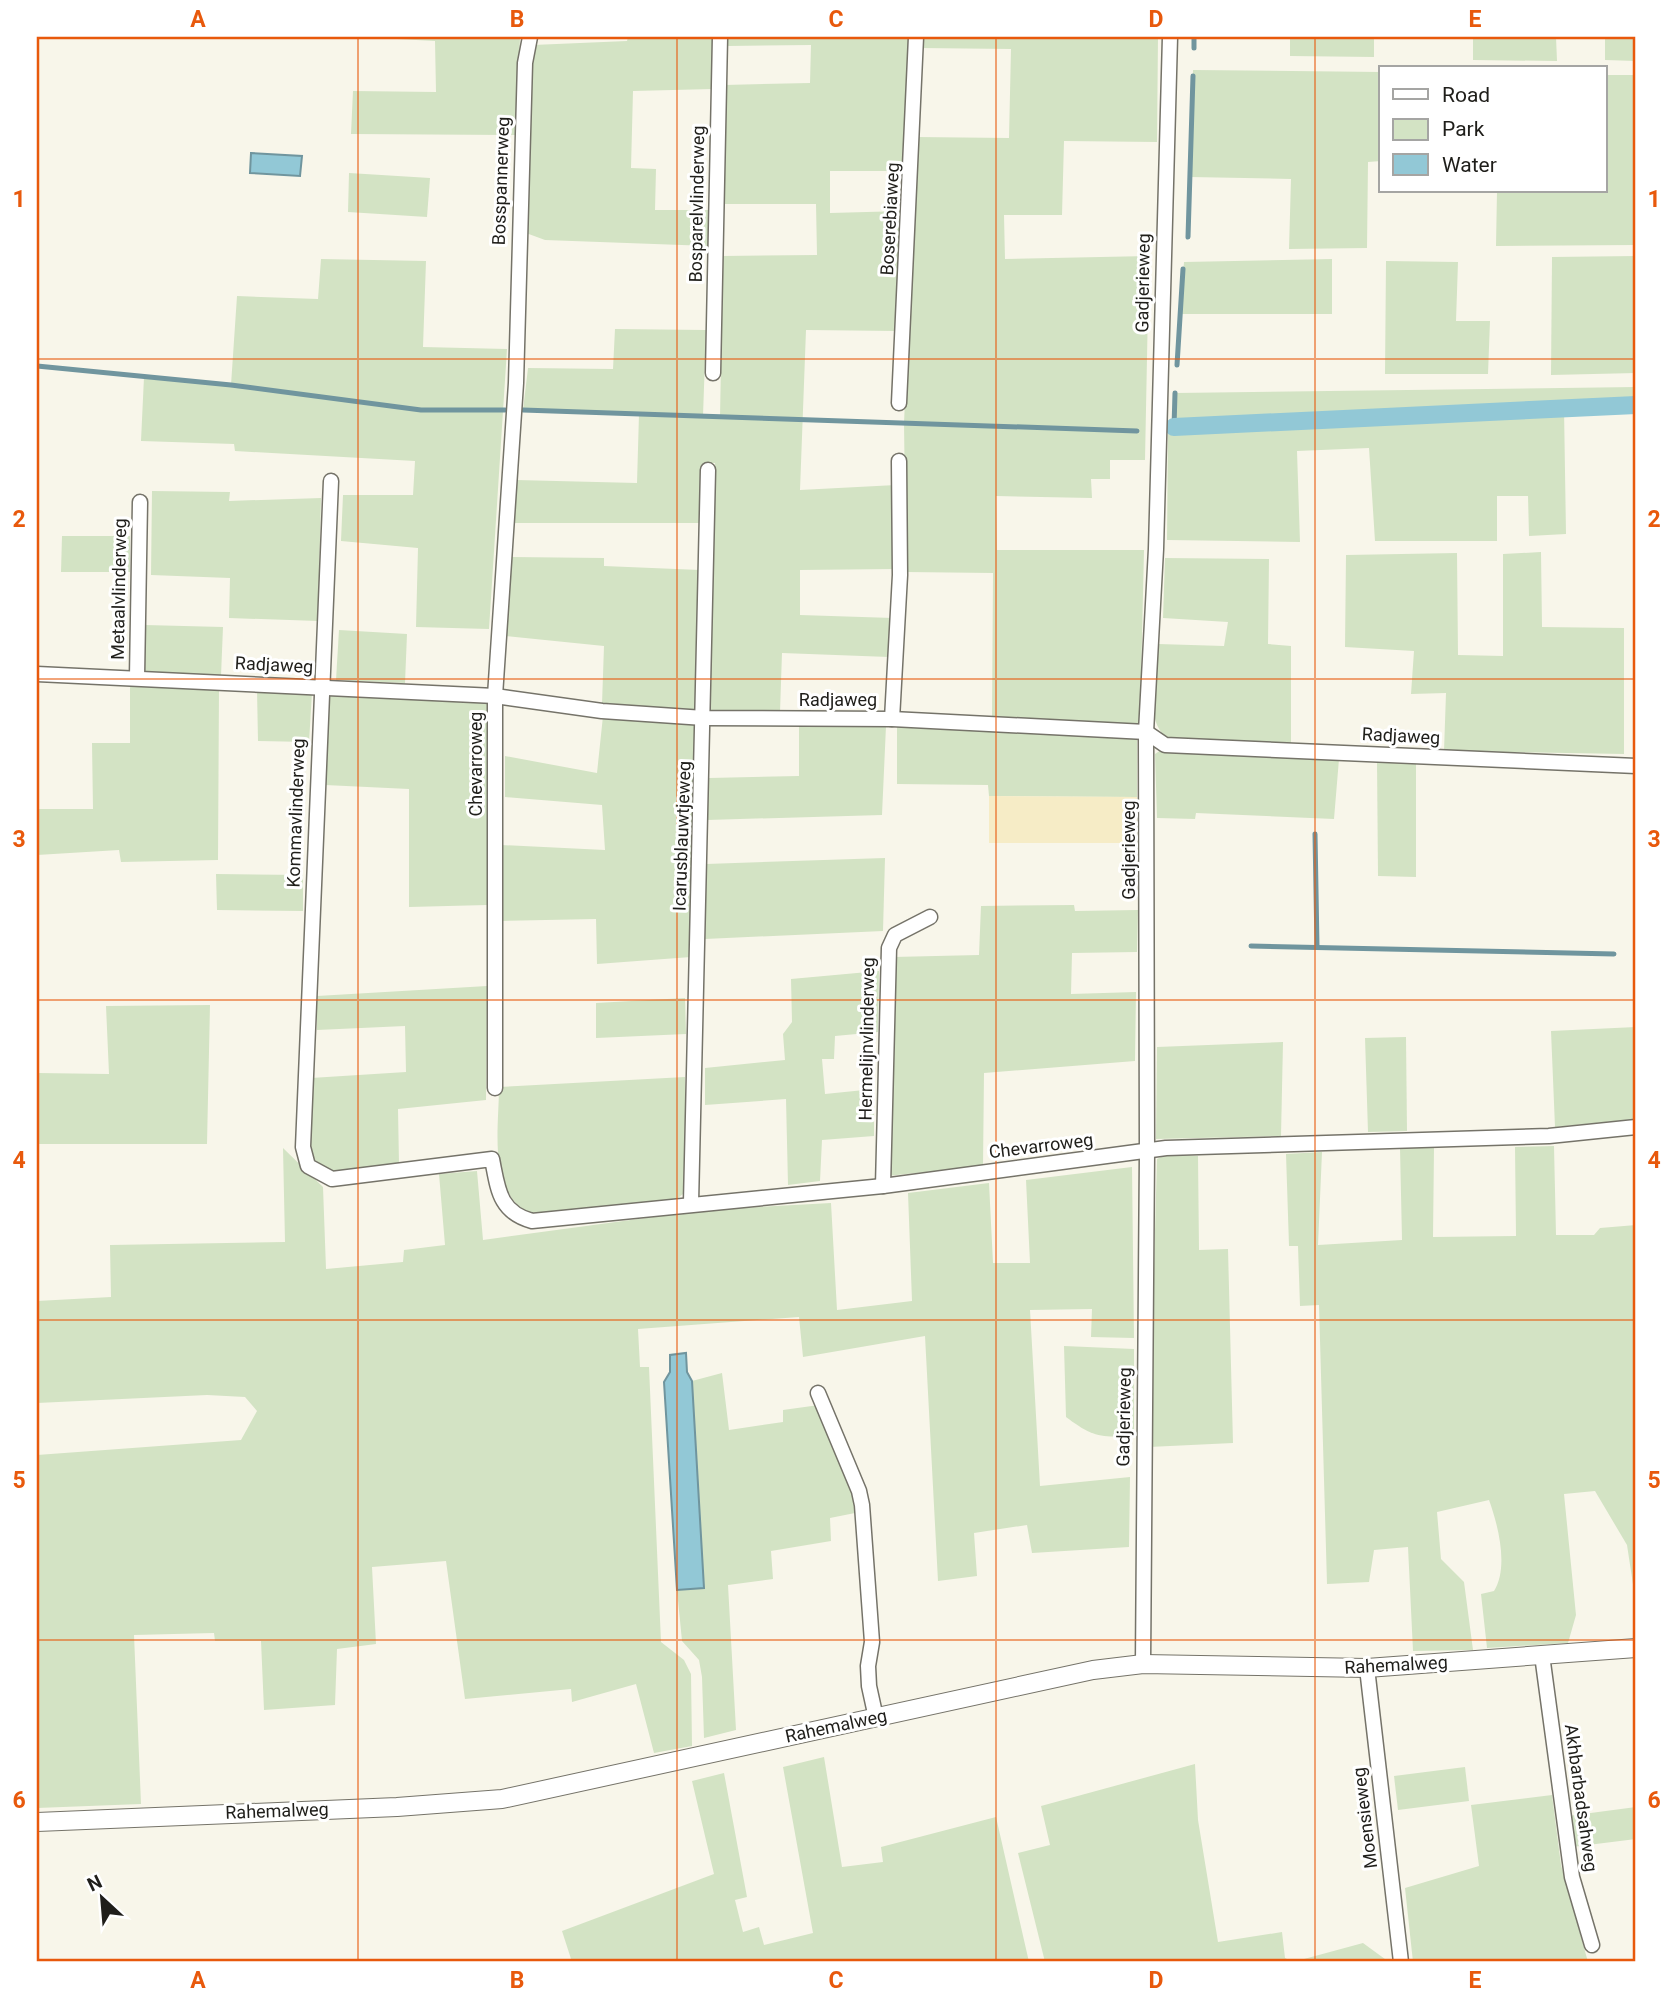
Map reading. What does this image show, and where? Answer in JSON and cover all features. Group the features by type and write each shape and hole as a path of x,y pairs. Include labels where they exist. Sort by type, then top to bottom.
{"street":[{"name":"Bosspannerweg","path":"513,440 525,63 530,37"},
{"name":"Bosparelvlinderweg","path":"713,373 720,37"},
{"name":"Boserebiaweg","path":"899,403 916,37"},
{"name":"Gadjerieweg","path":"1143,1664 1147,1152 1146,732 1156,550 1170,37"},
{"name":"Chevarroweg","path":"495,1088 495,696 513,440"},
{"path":"892,719 901,575 899,461"},
{"name":"Icarusblauwtjeweg","path":"691,1203 708,470"},
{"name":"Kommavlinderweg","path":"331,481 303,1147 308,1166 332,1180 492,1159"},
{"name":"Metaalvlinderweg","path":"137,677 140,502"},
{"name":"Radjaweg","path":"37,674 495,696 602,710 704,718 892,719 1146,732 1165,745 1636,766"},
{"name":"Hermelijnvlinderweg","path":"883,1186 889,947 895,935 930,918"},
{"name":"Chevarroweg","path":"492,1159 500,1198 516,1217 532,1221 691,1203 883,1186 1166,1148 1549,1136 1636,1127"},
{"path":"818,1393 862,1506 872,1642 868,1665 876,1718"},
{"name":"Rahemalweg","path":"37,1822 397,1807 502,1799 1093,1671 1143,1664 1367,1668 1636,1648"},
{"name":"Akhbarbadsahweg","path":"1542,1655 1572,1877 1592,1945"},
{"name":"Moensieweg","path":"1367,1668 1401,1962"}],"green space":[{"path":"359,37 520,37 516,135 351,134 353,91 436,92 435,41"},
{"path":"628,37 714,37 713,89 633,91 631,168 656,169 655,210 710,210 709,246 545,240 526,233 526,147 533,45 627,41"},
{"path":"728,37 909,37 905,171 830,171 830,213 903,211 897,331 806,330 800,490 896,485 895,569 800,570 800,615 893,618 889,657 782,653 780,712 709,711 715,463 703,463 703,523 513,523 516,480 637,483 639,414 523,410 528,368 613,369 615,329 706,330 703,416 720,417 723,256 817,255 816,204 724,204 724,85 810,83 811,45 728,46"},
{"path":"921,37 1158,37 1157,142 1064,141 1062,215 1004,215 1005,259 1149,256 1145,460 1110,460 1110,479 1091,479 1092,498 996,496 997,550 1144,550 1140,724 992,718 993,573 906,572 904,423 917,137 1009,138 1011,49 920,48"},
{"path":"1290,37 1374,37 1374,57 1290,56"},
{"path":"1473,37 1556,37 1557,61 1473,60"},
{"path":"1605,37 1636,37 1636,61 1605,60"},
{"path":"1193,70 1379,72 1379,161 1368,162 1367,248 1289,249 1291,179 1190,177"},
{"path":"1606,75 1636,75 1636,245 1496,246 1497,192 1606,192"},
{"path":"349,173 430,178 427,217 348,212"},
{"path":"1636,256 1636,373 1551,375 1552,257"},
{"path":"321,259 426,261 423,347 507,349 489,629 416,627 418,548 341,541 343,495 413,495 415,461 235,451 234,444 141,441 144,377 231,385 237,296 318,299"},
{"path":"1332,259 1332,314 1180,314 1184,262"},
{"path":"1386,261 1458,262 1456,321 1490,321 1488,374 1385,374"},
{"path":"1636,387 1636,423 1635,405 1564,408 1566,534 1529,536 1528,496 1497,496 1497,541 1375,541 1369,448 1297,451 1300,542 1167,540 1168,427 1174,426 1175,393"},
{"path":"152,491 230,492 229,501 321,498 318,621 229,618 230,578 151,575"},
{"path":"62,536 130,536 130,572 61,572"},
{"path":"1541,552 1542,627 1624,628 1624,754 1444,751 1446,693 1411,694 1414,651 1345,647 1346,555 1457,553 1458,655 1503,656 1503,554"},
{"path":"512,557 604,558 604,566 700,570 697,711 602,704 604,646 506,636"},
{"path":"1165,558 1269,559 1268,644 1291,646 1291,743 1167,738 1160,730 1153,707 1158,644 1224,646 1228,622 1163,618"},
{"path":"145,625 223,627 221,676 143,672"},
{"path":"339,630 407,634 405,683 336,680"},
{"path":"130,685 219,689 218,860 121,862 119,850 37,855 37,809 93,809 92,743 130,743"},
{"path":"257,690 312,693 309,742 258,741"},
{"path":"326,693 488,702 487,905 409,907 409,789 325,785"},
{"path":"603,716 697,723 691,957 597,964 596,919 500,921 501,845 605,850 602,805 505,797 505,756 597,773"},
{"path":"799,724 886,726 882,815 707,820 709,778 799,776"},
{"path":"897,725 1137,737 1137,797 989,796 988,785 897,784"},
{"path":"1161,750 1339,759 1334,819 1196,813 1195,819 1157,818 1155,754"},
{"path":"1377,762 1416,763 1416,877 1378,876"},
{"path":"885,858 883,931 705,939 706,864"},
{"path":"216,874 303,875 303,911 217,910"},
{"path":"1074,905 1075,911 1138,910 1137,952 1072,953 1071,994 1136,992 1135,1061 984,1073 983,1166 887,1176 893,957 979,955 981,906"},
{"path":"879,971 878,1032 835,1036 834,1059 822,1059 825,1094 874,1089 874,1136 822,1140 820,1181 788,1185 786,1099 705,1105 705,1068 785,1060 783,1034 792,1022 791,979"},
{"path":"487,986 486,1100 398,1109 399,1164 331,1173 313,1161 308,1141 311,1078 406,1072 405,1026 317,1030 317,996"},
{"path":"685,998 686,1034 596,1038 596,1003"},
{"path":"210,1005 207,1144 37,1144 37,1073 109,1074 106,1006"},
{"path":"1636,1027 1636,1119 1555,1127 1551,1031"},
{"path":"1406,1037 1407,1131 1368,1132 1365,1038"},
{"path":"1283,1042 1281,1136 1156,1139 1157,1047"},
{"path":"685,1077 688,1182 683,1194 674,1201 531,1214 517,1204 507,1191 499,1158 499,1087"},
{"path":"1554,1146 1556,1235 1594,1235 1600,1228 1636,1225 1636,1604 1627,1545 1595,1491 1564,1494 1576,1615 1568,1643 1487,1648 1481,1594 1494,1591 1501,1570 1501,1546 1489,1500 1437,1512 1441,1559 1464,1582 1473,1650 1413,1651 1408,1547 1374,1550 1369,1582 1327,1584 1319,1305 1300,1306 1298,1246 1289,1246 1286,1154 1322,1152 1318,1245 1402,1240 1400,1148 1434,1148 1433,1237 1516,1236 1515,1147"},
{"path":"283,1148 323,1187 326,1269 403,1262 404,1250 445,1245 439,1174 477,1171 483,1240 705,1210 831,1203 837,1310 912,1301 908,1193 989,1183 993,1263 1030,1263 1026,1180 1132,1167 1134,1338 1091,1337 1092,1309 1030,1310 1040,1486 1130,1477 1129,1547 1032,1553 1027,1525 974,1533 977,1576 938,1581 925,1336 803,1357 799,1317 638,1329 640,1367 649,1367 661,1642 684,1660 691,1674 692,1746 654,1753 636,1684 572,1702 571,1689 465,1699 446,1561 372,1567 376,1644 337,1649 335,1705 264,1710 261,1641 215,1641 214,1633 134,1635 141,1804 37,1808 37,1455 241,1440 257,1411 245,1397 207,1395 37,1403 37,1301 111,1297 110,1245 285,1242"},
{"path":"1167,1154 1198,1156 1199,1250 1228,1249 1233,1443 1149,1447 1157,1159"},
{"path":"1064,1346 1134,1349 1134,1435 1097,1435 1066,1417"},
{"path":"722,1373 729,1430 783,1422 783,1410 819,1405 854,1496 855,1513 830,1518 831,1541 771,1551 773,1579 728,1585 736,1730 704,1738 699,1660 682,1641 677,1590 704,1587 692,1381"},
{"path":"824,1757 842,1867 883,1862 881,1847 996,1817 1029,1962 572,1962 562,1931 714,1874 692,1781 724,1773 747,1897 735,1900 743,1932 759,1927 764,1945 813,1933 783,1767"},
{"path":"1195,1764 1198,1820 1218,1942 1282,1932 1285,1958 1293,1962 1045,1962 1018,1853 1050,1845 1041,1806"},
{"path":"1465,1767 1469,1801 1398,1810 1394,1776"},
{"path":"1552,1795 1561,1865 1588,1962 1413,1962 1405,1888 1479,1866 1471,1805"},
{"path":"1636,1807 1636,1839 1572,1847 1568,1816"},
{"path":"1363,1943 1389,1962 1293,1962"}],"sand":[{"path":"989,796 1137,797 1136,843 989,843"}],"water":[{"path":"251,153 302,156 300,176 250,173"},
{"path":"686,1353 687,1372 692,1381 704,1588 677,1590 664,1382 670,1372 670,1355"}],"waterway":[{"path":"1194,37 1194,48"},
{"path":"1188,237 1193,76"},
{"path":"1177,365 1183,269"},
{"path":"37,366 231,385 421,410 505,410"},
{"path":"1174,427 1175,393"},
{"path":"1174,427 1636,405"},
{"path":"523,410 1137,431"},
{"path":"1315,834 1317,947"},
{"path":"1251,946 1614,954"}]}
